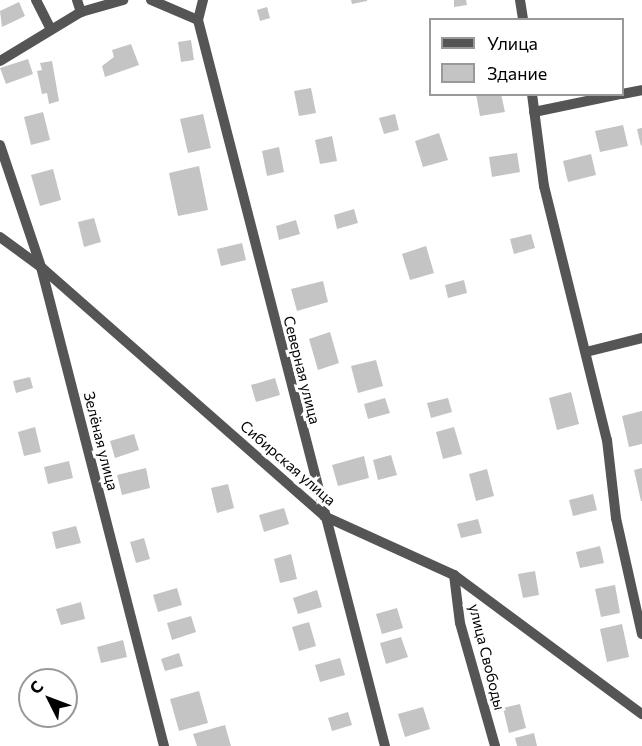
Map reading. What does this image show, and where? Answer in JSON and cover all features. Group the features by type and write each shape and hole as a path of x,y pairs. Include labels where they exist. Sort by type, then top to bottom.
{"street":[{"path":"36,0 51,28"},
{"path":"77,0 81,12"},
{"path":"0,61 51,28 81,12 123,0"},
{"path":"151,0 198,20"},
{"name":"Северная улица","path":"202,0 198,20 385,746"},
{"path":"520,0 523,18"},
{"path":"624,94 642,90"},
{"path":"532,96 544,186 607,440 616,518 637,587 642,634"},
{"path":"534,112 612,96"},
{"name":"Зелёная улица","path":"0,145 41,267 164,746"},
{"name":"Сибирская улица","path":"0,237 41,267 324,516 454,575 642,714"},
{"path":"586,352 642,338"},
{"name":"улица Свободы","path":"454,575 460,623 495,746"}],"building":[{"path":"351,0 367,0 367,1 352,4"},
{"path":"454,0 466,0 467,5 454,7"},
{"path":"19,2 25,16 2,27 0,11"},
{"path":"267,7 270,18 260,21 257,10"},
{"path":"191,40 194,60 181,62 178,42"},
{"path":"131,44 139,65 105,77 102,66 114,57 112,50"},
{"path":"28,59 33,74 6,84 0,68"},
{"path":"52,61 59,101 49,104 47,93 42,94 37,71 42,70 40,63"},
{"path":"311,88 316,113 299,116 294,91"},
{"path":"476,96 501,96 505,112 480,116"},
{"path":"43,112 50,140 31,145 24,117"},
{"path":"203,114 211,148 188,153 180,119"},
{"path":"395,114 399,130 384,134 379,118"},
{"path":"623,125 628,146 600,152 595,131"},
{"path":"642,128 642,145 641,146 637,129"},
{"path":"439,133 448,160 423,167 415,141"},
{"path":"332,136 337,161 320,164 315,140"},
{"path":"279,147 284,172 267,176 262,151"},
{"path":"517,153 520,172 492,177 489,157"},
{"path":"591,154 596,175 568,182 563,161"},
{"path":"199,166 208,210 178,216 169,173"},
{"path":"53,169 61,200 40,206 31,175"},
{"path":"354,209 358,223 337,229 334,215"},
{"path":"94,218 101,242 84,247 78,222"},
{"path":"296,220 300,234 279,240 276,226"},
{"path":"531,234 535,248 514,254 510,239"},
{"path":"242,243 246,260 221,266 217,249"},
{"path":"426,246 434,273 410,280 402,254"},
{"path":"464,280 467,293 448,298 445,285"},
{"path":"323,281 328,302 297,311 291,289"},
{"path":"330,332 339,363 318,370 309,339"},
{"path":"376,360 383,386 358,393 351,366"},
{"path":"30,377 33,388 16,393 13,381"},
{"path":"275,378 280,395 256,402 251,385"},
{"path":"571,392 579,424 557,430 549,398"},
{"path":"385,398 390,413 368,419 364,404"},
{"path":"448,398 452,412 431,418 427,403"},
{"path":"642,411 642,444 629,447 622,416"},
{"path":"35,427 41,452 24,456 18,432"},
{"path":"454,427 462,454 443,459 436,432"},
{"path":"134,434 139,450 115,458 110,441"},
{"path":"391,455 397,475 378,480 373,460"},
{"path":"364,456 369,478 338,486 332,465"},
{"path":"69,461 73,478 48,484 44,467"},
{"path":"146,468 150,488 122,495 117,475"},
{"path":"642,468 642,501 641,501 634,470"},
{"path":"487,469 494,496 476,501 469,474"},
{"path":"228,484 234,508 217,513 211,488"},
{"path":"593,494 597,510 573,516 569,500"},
{"path":"284,508 289,524 264,532 259,515"},
{"path":"478,519 482,533 461,538 457,524"},
{"path":"76,526 81,543 56,549 52,532"},
{"path":"144,538 150,559 136,563 130,542"},
{"path":"600,546 604,563 580,568 576,552"},
{"path":"291,554 297,579 280,583 274,559"},
{"path":"535,571 539,595 523,598 518,574"},
{"path":"615,585 620,613 601,617 595,589"},
{"path":"177,588 182,605 158,612 153,595"},
{"path":"317,590 322,607 298,614 293,598"},
{"path":"81,602 85,619 61,625 56,609"},
{"path":"397,608 403,628 382,634 376,614"},
{"path":"191,616 196,632 172,640 167,623"},
{"path":"309,622 316,646 299,651 292,627"},
{"path":"622,624 629,657 607,662 600,629"},
{"path":"401,637 408,657 386,664 380,643"},
{"path":"123,640 127,657 101,663 97,647"},
{"path":"179,653 183,666 165,671 161,659"},
{"path":"340,658 345,675 320,682 315,665"},
{"path":"199,691 208,723 179,731 170,699"},
{"path":"520,704 526,728 509,733 503,708"},
{"path":"423,707 430,729 405,737 398,714"},
{"path":"348,712 352,725 332,731 328,718"},
{"path":"225,725 231,746 197,746 193,734"},
{"path":"534,733 537,746 517,746 515,738"}]}
